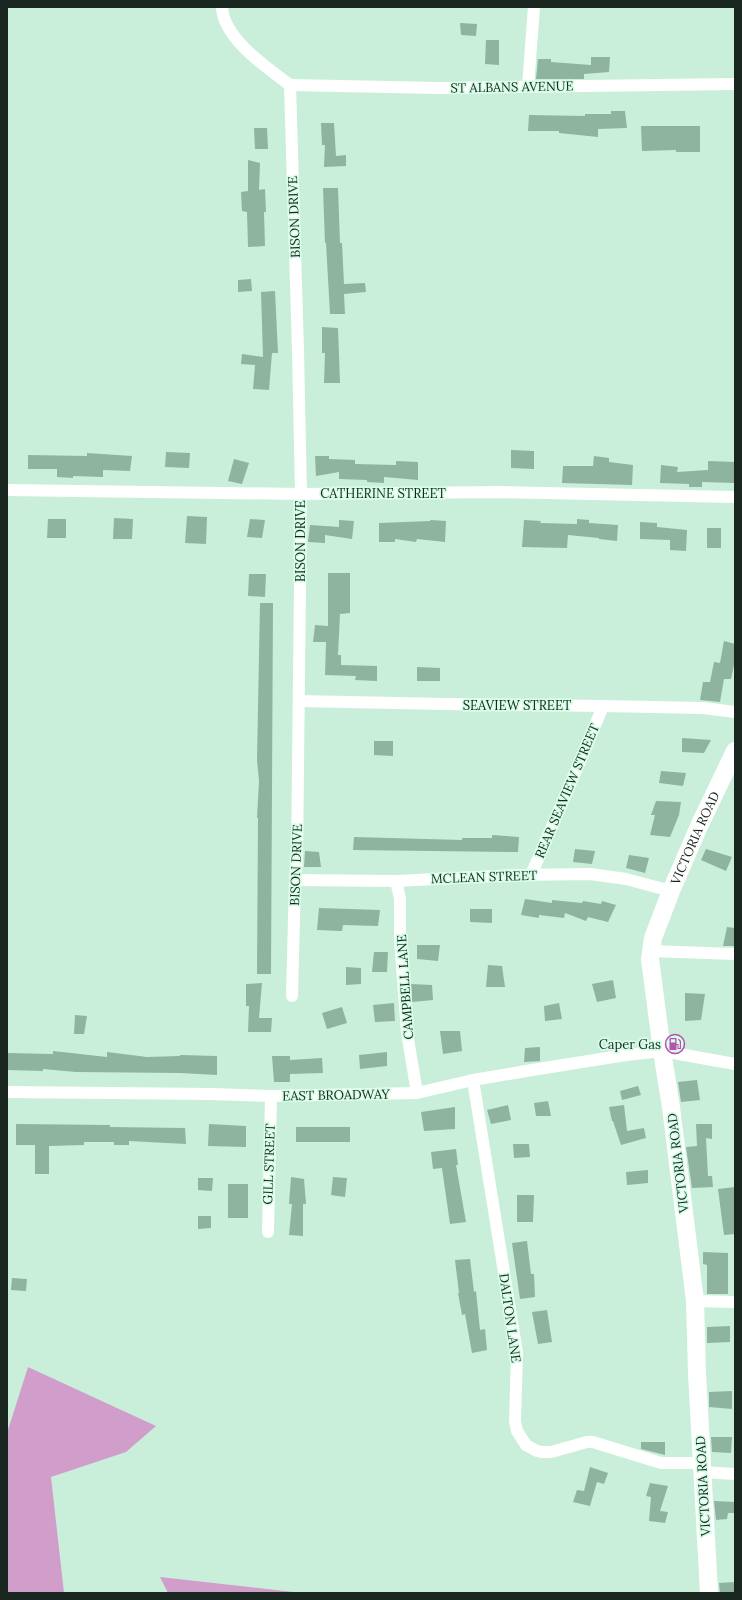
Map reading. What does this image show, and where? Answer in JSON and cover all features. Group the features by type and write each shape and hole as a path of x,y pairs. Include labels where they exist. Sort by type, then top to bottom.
{"main road":[{"name":"VICTORIA ROAD","path":"709,1593 697,1373 695,1301 671,1107 650,965 650,951 652,938 671,891 700,824 735,751"}],"street":[{"path":"222,7 222,14 240,43 268,69 290,85"},
{"path":"528,86 534,7"},
{"name":"ST ALBANS AVENUE","path":"290,85 438,88 735,84"},
{"name":"BISON DRIVE","path":"290,85 301,494 298,859 295,880 292,996"},
{"name":"CATHERINE STREET","path":"7,490 301,494 502,492 735,497"},
{"name":"SEAVIEW STREET","path":"300,701 703,708 735,712"},
{"name":"REAR SEAVIEW STREET","path":"531,876 586,750 603,706"},
{"name":"MCLEAN STREET","path":"295,880 396,881 555,874 596,875 626,879 671,891"},
{"name":"CAMPBELL LANE","path":"396,881 400,899 400,939 407,1033 417,1093"},
{"path":"650,951 735,954"},
{"name":"EAST BROADWAY","path":"7,1092 271,1096 417,1093 473,1080 594,1060 662,1051 735,1064"},
{"name":"DALTON LANE","path":"473,1080 517,1352 515,1420 520,1436 530,1448 541,1452 551,1452 592,1442 661,1463 735,1474"},
{"name":"GILL STREET","path":"268,1232 271,1096"},
{"path":"695,1301 735,1302"}],"shaded area":[{"path":"28,1367 156,1426 126,1452 51,1477 64,1593 7,1593 7,1433"},
{"path":"160,1577 302,1593 168,1593"}],"building":[{"path":"460,23 477,24 476,36 461,35"},
{"path":"486,40 499,40 499,65 485,64"},
{"path":"591,57 610,57 609,72 584,74 584,79 536,79 538,59 551,59 551,62 591,65"},
{"path":"611,111 625,111 627,128 598,129 598,137 559,133 559,131 528,131 529,115 585,116 585,114 611,114"},
{"path":"321,123 334,123 336,156 346,155 346,166 324,167 325,145 322,145"},
{"path":"641,126 700,126 700,152 676,152 676,150 642,151"},
{"path":"254,128 267,128 268,149 255,149"},
{"path":"248,160 260,163 259,190 265,189 265,246 248,247 247,212 242,211 241,192 248,191"},
{"path":"323,188 338,188 340,243 342,243 344,284 365,283 366,292 344,294 345,314 330,314"},
{"path":"251,279 252,291 238,292 238,280"},
{"path":"275,291 278,353 272,353 269,390 253,389 255,365 241,364 242,354 263,357 261,292"},
{"path":"322,327 338,328 340,383 324,383 325,353 322,353"},
{"path":"511,450 534,451 534,469 511,468"},
{"path":"166,452 190,453 189,468 165,467"},
{"path":"87,453 132,456 130,471 103,470 103,477 73,476 73,478 57,477 57,469 28,469 28,455 87,456"},
{"path":"315,456 329,456 329,459 355,460 355,464 396,465 396,461 418,462 418,480 384,477 384,483 367,482 367,480 339,479 339,472 316,476"},
{"path":"594,456 609,458 609,462 633,465 632,485 562,483 563,466 593,466"},
{"path":"234,459 249,463 242,484 228,481"},
{"path":"708,461 735,462 735,483 702,482 702,487 689,487 689,484 660,483 661,465 678,467 677,472 708,470"},
{"path":"187,516 207,517 206,544 185,543"},
{"path":"114,518 133,519 132,539 113,539"},
{"path":"48,519 66,519 66,538 47,538"},
{"path":"250,519 265,520 262,538 247,537"},
{"path":"577,519 589,520 589,523 618,525 617,541 568,535 567,548 522,547 524,520 541,521 540,523 577,524"},
{"path":"339,520 354,521 352,539 325,535 325,543 308,542 310,525 339,527"},
{"path":"431,520 446,521 445,542 417,539 416,542 395,539 395,542 379,542 379,523"},
{"path":"640,522 657,523 657,527 687,530 686,551 670,550 670,540 640,539"},
{"path":"707,528 721,528 721,548 707,548"},
{"path":"328,573 350,573 350,613 340,614 338,655 341,655 341,665 377,666 377,681 355,680 356,676 325,675 326,642 313,642 315,625 328,626"},
{"path":"249,574 266,574 265,597 248,596"},
{"path":"260,603 273,603 271,974 257,974 257,818 259,781 257,760"},
{"path":"724,641 735,644 735,660 731,679 724,679 720,702 700,700 703,682 710,682 714,662 720,663"},
{"path":"417,667 440,668 440,681 417,681"},
{"path":"682,738 711,740 704,753 682,752"},
{"path":"374,741 393,741 393,756 374,755"},
{"path":"661,771 686,773 683,786 659,783"},
{"path":"656,801 681,802 679,815 670,837 650,835 655,815 651,815"},
{"path":"492,835 519,837 518,852 353,850 354,837 462,840 462,838 492,838"},
{"path":"575,849 595,851 592,864 573,862"},
{"path":"706,849 732,857 726,871 701,860"},
{"path":"305,851 319,852 321,867 304,867"},
{"path":"629,855 649,858 645,873 626,868"},
{"path":"525,899 552,903 552,900 582,903 583,901 601,904 602,901 616,905 608,922 588,917 586,921 565,913 564,918 539,915 539,918 521,915"},
{"path":"319,908 380,910 378,926 343,925 342,931 317,930"},
{"path":"470,909 492,909 492,923 470,922"},
{"path":"727,927 735,928 735,946 723,946"},
{"path":"417,945 440,945 438,961 417,959"},
{"path":"374,952 388,952 387,972 372,972"},
{"path":"488,965 502,966 505,987 486,987"},
{"path":"346,967 361,968 361,984 346,985"},
{"path":"613,980 616,998 597,1002 592,984"},
{"path":"262,983 259,1018 272,1018 271,1032 248,1032 249,1006 246,1006 246,984"},
{"path":"411,984 432,985 433,1000 412,1002"},
{"path":"685,993 705,994 701,1020 685,1021"},
{"path":"394,1003 395,1021 375,1022 373,1005"},
{"path":"559,1003 562,1019 545,1021 544,1006"},
{"path":"342,1007 347,1023 327,1029 322,1013"},
{"path":"75,1015 87,1016 84,1034 74,1034"},
{"path":"440,1031 460,1031 462,1051 443,1054"},
{"path":"540,1047 540,1061 524,1062 525,1048"},
{"path":"53,1051 107,1057 107,1052 147,1057 180,1055 217,1056 217,1075 180,1073 76,1072 43,1069 43,1071 7,1070 7,1053 53,1054"},
{"path":"387,1052 387,1066 360,1069 359,1055"},
{"path":"272,1056 290,1056 290,1060 322,1058 323,1073 290,1074 290,1082 274,1082"},
{"path":"697,1080 700,1100 681,1102 678,1082"},
{"path":"638,1086 641,1095 622,1100 620,1091"},
{"path":"548,1101 551,1116 536,1116 534,1103"},
{"path":"508,1105 511,1120 491,1124 487,1110"},
{"path":"624,1105 627,1131 644,1128 646,1138 621,1145 612,1121 609,1107"},
{"path":"455,1107 455,1129 424,1131 421,1112"},
{"path":"16,1124 110,1125 110,1127 185,1128 186,1144 129,1141 129,1145 114,1145 114,1142 84,1142 84,1145 49,1146 49,1174 35,1174 35,1145 16,1145"},
{"path":"209,1124 246,1126 246,1147 208,1146"},
{"path":"696,1124 712,1124 712,1139 706,1138 708,1176 712,1176 713,1187 692,1188 686,1147 697,1146"},
{"path":"296,1127 350,1127 350,1142 296,1142"},
{"path":"513,1144 529,1144 530,1157 514,1158"},
{"path":"456,1149 458,1165 456,1165 466,1222 450,1224 442,1168 433,1169 431,1152"},
{"path":"648,1170 648,1183 627,1185 626,1172"},
{"path":"291,1177 304,1179 306,1204 303,1204 303,1236 289,1235 292,1204 289,1204"},
{"path":"333,1177 347,1178 345,1197 331,1195"},
{"path":"198,1178 213,1178 212,1191 198,1190"},
{"path":"228,1184 248,1184 248,1218 228,1218"},
{"path":"735,1187 735,1234 724,1235 718,1189"},
{"path":"517,1195 534,1195 533,1222 517,1222"},
{"path":"198,1216 211,1216 211,1228 198,1229"},
{"path":"527,1241 531,1274 534,1274 535,1297 520,1299 512,1243"},
{"path":"703,1252 728,1253 728,1294 707,1294 707,1265 703,1264"},
{"path":"470,1259 474,1292 476,1291 480,1330 485,1329 487,1350 472,1353 465,1314 462,1315 455,1260"},
{"path":"12,1278 27,1279 26,1291 11,1290"},
{"path":"547,1310 552,1342 538,1344 532,1312"},
{"path":"730,1326 730,1342 707,1343 707,1327"},
{"path":"732,1391 732,1409 709,1407 709,1392"},
{"path":"711,1437 732,1437 731,1453 712,1452"},
{"path":"641,1442 665,1442 665,1455 641,1449"},
{"path":"590,1467 608,1473 604,1484 597,1482 590,1506 573,1502 577,1490 584,1491"},
{"path":"650,1483 668,1486 660,1511 668,1512 665,1523 649,1521 651,1497 646,1496"},
{"path":"714,1501 735,1502 735,1513 728,1513 727,1519 716,1520"},
{"path":"735,1582 735,1593 720,1593 719,1583"}],"place":[{"name":"Caper Gas","path":"675,1044"}]}
